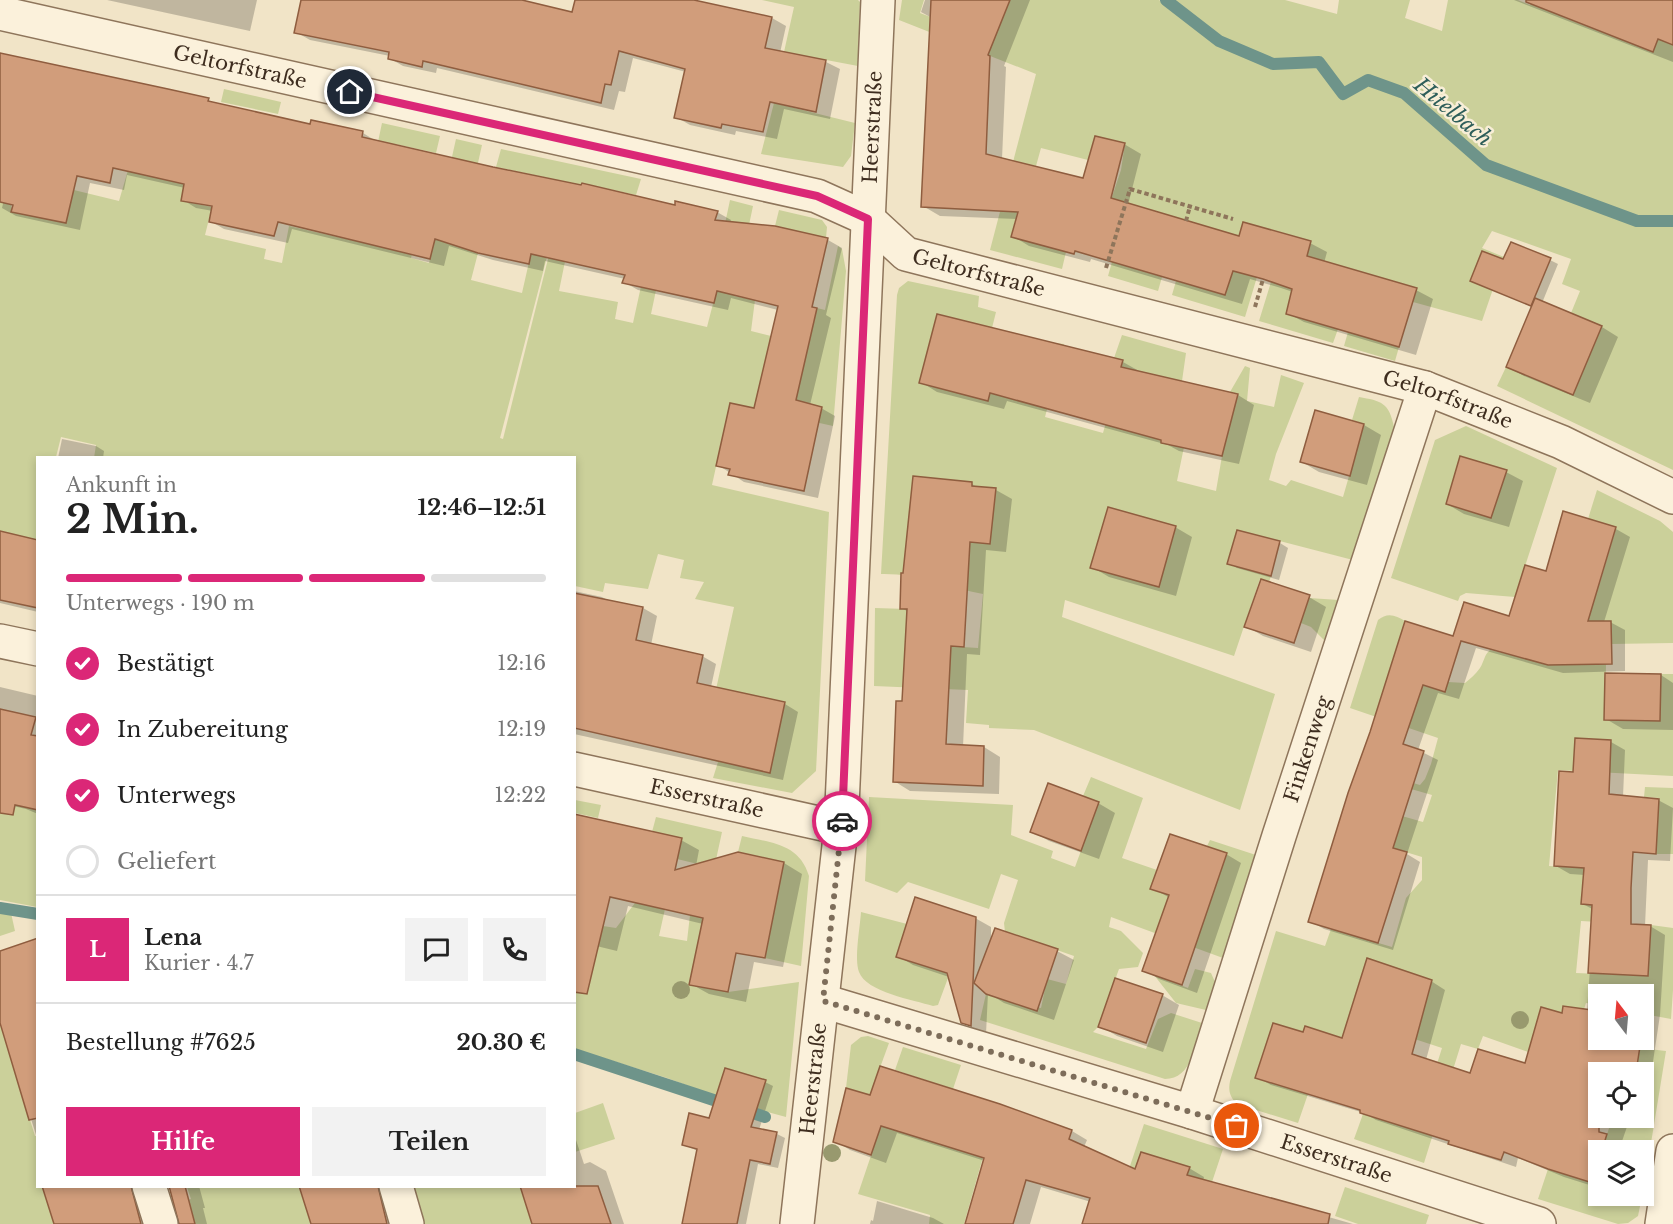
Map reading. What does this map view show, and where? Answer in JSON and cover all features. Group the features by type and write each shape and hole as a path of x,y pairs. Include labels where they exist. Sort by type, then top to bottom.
{"street":[{"name":"Heerstraße","path":"797,1224 841,828 878,0"},
{"name":"Geltorfstraße","path":"0,13 817,196 868,219 906,254 1425,388 1561,442 1673,497"},
{"name":"Finkenweg","path":"1192,1112 1425,388"},
{"path":"0,641 36,649"},
{"name":"Esserstraße","path":"576,769 841,828"},
{"name":"Esserstraße","path":"823,1001 1192,1112 1539,1224"},
{"path":"1662,1224 1673,1151"},
{"path":"150,1188 161,1224"},
{"path":"397,1188 407,1224"}],"path":[{"path":"1095,303 1130,189 1233,219"},
{"path":"1186,221 1190,206"},
{"path":"1260,289 1263,279"}],"green space":[{"path":"762,0 858,0 860,2 858,66 784,52 794,7"},
{"path":"902,0 924,0 920,13 993,41 1010,0 1159,0 1215,43 1269,67 1317,65 1341,98 1370,85 1401,95 1486,169 1637,226 1673,225 1673,470 1497,386 1506,367 1573,394 1597,339 1571,313 1580,291 1562,284 1571,259 1492,231 1482,248 1504,257 1482,321 1413,302 1417,289 1307,256 1311,241 1244,222 1239,236 1110,203 1121,170 1125,143 1095,136 1088,160 1041,148 1036,166 1030,165 1011,236 1066,252 1062,269 990,250 1036,74 899,20"},
{"path":"1174,0 1285,0 1337,14 1339,0 1410,0 1405,18 1442,31 1448,0 1518,0 1530,5 1533,0 1565,18 1653,52 1658,39 1673,45 1673,218 1639,219 1487,162 1404,90 1371,77 1343,91 1321,59 1273,61 1219,37"},
{"path":"224,89 281,102 278,114 221,102"},
{"path":"774,103 855,123 851,156 843,167 761,154"},
{"path":"382,123 440,136 436,153 395,144 385,189 368,189"},
{"path":"456,139 482,145 471,194 445,188"},
{"path":"501,149 641,179 636,195 581,183 559,291 618,302 615,319 633,323 648,254 663,257 651,314 707,327 723,265 719,252 730,200 753,206 734,296 755,300 751,331 771,336 767,354 794,344 809,344 817,308 825,310 838,246 842,249 846,271 833,426 730,403 712,485 829,512 816,771 792,793 713,778 718,762 701,758 734,607 695,599 704,582 680,578 684,560 658,554 648,589 605,583 603,592 576,586 576,456 94,456 96,445 61,437 56,456 36,456 36,541 0,531 0,192 2,202 11,205 12,212 41,182 119,201 128,170 184,184 181,201 212,207 205,235 266,249 264,259 282,263 289,226 355,241 416,237 411,258 429,263 438,227 478,253 471,280 522,293 548,178 496,167","holes":["555,226 556,227 503,439 500,438"]},
{"path":"779,210 822,220 827,227 826,238 775,226"},
{"path":"1112,262 1162,277 1158,291 1108,276"},
{"path":"1233,270 1257,277 1245,317 1172,295 1176,281 1225,295"},
{"path":"908,281 979,296 978,307 996,312 992,328 937,314 919,383 988,401 993,383 1035,341 1064,344 1045,417 1103,433 1123,361 1114,358 1122,335 1186,353 1182,381 1177,381 1161,442 1184,447 1177,481 1216,491 1222,456 1238,394 1230,392 1245,366 1250,368 1247,401 1274,407 1281,375 1304,383 1276,454 1269,480 1286,486 1291,480 1343,497 1364,424 1352,420 1359,397 1383,404 1390,412 1394,427 1353,560 1237,530 1228,564 1271,576 1269,582 1260,579 1234,656 1065,600 1062,617 1275,694 1240,810 1034,730 989,728 989,725 966,723 968,690 874,686 875,608 907,609 933,645 978,648 983,594 920,578 881,574 897,295 899,288"},
{"path":"1271,282 1293,288 1286,314 1338,329 1333,343 1259,321"},
{"path":"1348,332 1399,347 1395,361 1344,346"},
{"path":"1466,426 1557,468 1515,597 1466,593 1460,596 1458,601 1391,578 1435,440"},
{"path":"1597,490 1660,521 1673,532 1673,643 1611,644 1610,621 1573,622 1574,665 1606,664 1605,720 1660,721 1661,674 1673,674 1673,776 1558,770 1549,866 1598,869 1596,885 1582,885 1581,904 1617,907 1616,923 1581,921 1576,973 1648,976 1651,925 1673,928 1671,1019 1654,1016 1654,984 1588,984 1588,1003 1586,1003 1584,1009 1581,1009 1590,1062 1588,1062 1588,1113 1563,1104 1537,1055 1483,1036 1478,1049 1461,1044 1424,1163 1354,1139 1363,1114 1416,1130 1442,1048 1387,1030 1359,983 1342,1038 1305,1026 1303,1032 1273,1023 1255,1078 1308,1094 1298,1123 1237,1104 1230,1094 1230,1081 1276,931 1325,946 1331,929 1392,947 1406,898 1422,880 1422,857 1389,847 1402,816 1423,822 1432,795 1411,789 1413,783 1420,785 1425,779 1438,738 1350,708 1378,620 1392,615 1405,621 1389,675 1444,692 1448,682 1465,683 1471,678 1480,668 1490,650 1531,660 1546,571 1600,583 1616,528 1588,519"},
{"path":"1309,598 1339,600 1325,641 1311,627 1301,623"},
{"path":"1091,777 1143,798 1122,858 1157,870 1150,889 1207,908 1224,852 1207,846 1210,840 1259,856 1223,958 1111,917 1109,927 1121,931 1143,953 1138,967 1119,969 1098,1027 1093,1032 1146,1049 1158,1019 1171,1013 1202,1023 1187,1067 1174,1077 1165,1079 980,1020 986,994 1041,1008 1047,979 1066,984 1074,956 1005,932 1004,923 1018,880 1001,874 989,909 908,882 897,893 865,881 869,797 1013,805 1011,835 1053,851 1051,858 1075,867 1099,802 1083,796"},
{"path":"1645,787 1673,788 1673,854 1656,854 1659,798 1644,797"},
{"path":"0,799 36,810 36,907 0,900"},
{"path":"576,800 601,805 598,818 576,813"},
{"path":"656,817 722,832 689,984 728,992 799,982 786,1117 756,1109 765,1080 726,1068 716,1096 576,1049 576,936 599,941 603,926 616,928 635,903 665,909 659,936 687,941 690,915 702,865 677,859 652,832"},
{"path":"742,836 783,846 798,857 809,876 801,966 765,958 784,862 738,852"},
{"path":"0,912 11,913 15,931 0,936"},
{"path":"861,912 907,924 896,957 946,973 948,978 938,1005 933,1006 880,990 863,979 859,972 857,959"},
{"path":"1195,969 1211,973 1215,982 1206,1010 1176,1003 1154,975 1188,988"},
{"path":"0,1023 36,1136 36,1188 42,1188 54,1224 0,1224"},
{"path":"868,1036 889,1043 870,1095 846,1088 851,1045 861,1037"},
{"path":"903,1047 961,1065 953,1089 895,1070"},
{"path":"1640,1050 1666,1051 1654,1125 1654,1062 1638,1062"},
{"path":"603,1103 615,1139 576,1152 576,1113"},
{"path":"1144,1124 1223,1149 1198,1224 1100,1224 1118,1202"},
{"path":"881,1126 985,1150 964,1224 929,1224 930,1215 858,1194"},
{"path":"1609,1128 1653,1128 1651,1140 1605,1140"},
{"path":"1548,1169 1588,1182 1588,1206 1640,1206 1638,1216 1628,1223 1618,1224 1538,1199"},
{"path":"1345,1187 1429,1215 1426,1224 1358,1224 1335,1216"},
{"path":"187,1188 299,1188 311,1224 173,1224 169,1207 191,1199"},
{"path":"407,1188 520,1188 532,1224 420,1224"}],"building":[{"path":"301,0 522,0 572,12 575,0 694,0 772,17 765,48 826,60 816,112 770,102 763,132 722,124 721,128 674,118 685,69 619,51 611,85 605,84 601,103 423,61 422,67 388,59 389,52 294,33"},
{"path":"931,0 1010,0 988,55 990,56 986,154 1083,178 1095,136 1125,143 1111,198 1239,236 1243,222 1311,241 1307,256 1417,288 1399,347 1286,314 1292,289 1263,279 1233,271 1225,295 1075,251 1074,254 1011,237 1018,212 921,207"},
{"path":"1526,0 1673,0 1673,45 1658,39 1653,52 1526,2"},
{"path":"0,53 209,98 208,101 310,124 311,120 363,131 362,137 493,167 581,185 582,183 675,205 675,201 718,211 715,220 775,226 828,238 812,307 817,308 796,400 822,407 804,491 728,475 730,469 716,466 730,403 754,408 778,306 717,291 714,303 622,283 625,275 531,254 529,264 478,253 435,239 430,259 278,222 274,236 209,222 212,206 181,201 184,184 113,168 110,183 77,176 66,223 11,212 13,205 0,202"},
{"path":"1511,242 1551,258 1531,306 1470,281 1482,251 1503,259"},
{"path":"1535,298 1602,326 1573,395 1506,367"},
{"path":"937,314 1123,360 1121,367 1238,394 1222,456 1161,443 1161,440 990,393 988,401 919,383"},
{"path":"1315,410 1364,424 1350,476 1300,462"},
{"path":"1460,456 1507,470 1491,518 1446,504"},
{"path":"913,476 972,482 972,486 996,488 990,544 970,542 964,647 951,646 946,744 984,746 983,786 893,782 896,701 902,701 907,609 900,609 901,573 903,573"},
{"path":"1108,507 1176,526 1159,587 1090,568"},
{"path":"1563,511 1616,527 1588,621 1611,621 1612,664 1548,665 1461,641 1445,692 1423,685 1403,744 1424,751 1393,848 1407,852 1378,943 1308,922 1405,621 1453,636 1464,602 1509,616 1525,565 1546,571"},
{"path":"1237,530 1280,541 1271,576 1227,564"},
{"path":"0,531 36,540 36,608 0,600"},
{"path":"1261,579 1310,595 1294,643 1244,627"},
{"path":"576,593 643,607 636,640 703,655 697,683 785,702 770,773 576,728"},
{"path":"1605,673 1661,674 1660,721 1604,720"},
{"path":"0,709 36,717 31,735 36,736 36,810 15,805 13,815 0,813"},
{"path":"1575,738 1611,740 1609,794 1659,799 1656,854 1633,852 1631,924 1651,925 1648,976 1588,973 1592,905 1581,904 1584,868 1554,866 1559,771 1573,772"},
{"path":"1048,783 1099,802 1081,851 1030,832"},
{"path":"576,814 682,838 675,870 738,852 784,862 765,958 736,953 728,992 689,985 703,918 610,897 587,994 576,992"},
{"path":"1170,834 1227,853 1182,985 1142,971 1169,895 1150,889"},
{"path":"915,897 976,917 971,1026 961,1023 947,973 896,957"},
{"path":"995,928 1058,949 1037,1011 986,994 974,983"},
{"path":"36,939 36,1118 29,1120 0,1023 0,951"},
{"path":"1367,958 1432,980 1412,1054 1470,1073 1478,1049 1525,1063 1541,1007 1562,1013 1563,1006 1588,1009 1588,1050 1639,1050 1638,1062 1588,1062 1588,1128 1599,1128 1599,1132 1607,1134 1605,1140 1588,1140 1588,1182 1504,1152 1501,1160 1448,1144 1449,1141 1360,1113 1360,1110 1255,1078 1273,1023 1303,1032 1305,1026 1342,1038"},
{"path":"1115,978 1163,994 1146,1043 1098,1027"},
{"path":"880,1066 1000,1104 1072,1130 1069,1139 1135,1169 1141,1152 1190,1167 1187,1175 1330,1214 1328,1224 1082,1224 1090,1198 1026,1180 1013,1224 965,1224 984,1158 881,1126 871,1155 833,1142 846,1088 870,1095"},
{"path":"725,1068 766,1080 751,1127 777,1132 770,1164 750,1160 737,1224 682,1224 697,1149 682,1145 689,1113 709,1118"},
{"path":"598,1186 611,1224 532,1224 521,1188"},
{"path":"43,1188 132,1188 141,1224 54,1224"},
{"path":"170,1188 186,1188 195,1224 179,1224"},
{"path":"300,1188 378,1188 387,1224 311,1224"}],"waterway":[{"name":"Hitelbach","path":"1166,0 1219,41 1273,64 1319,62 1343,94 1368,80 1404,93 1486,165 1637,221 1673,221"},
{"path":"0,908 36,914"},
{"path":"576,1055 765,1117"}],"way so far":[{"path":"842,821 823,1001 1237,1126"}],"route":[{"path":"350,92 817,196 868,219 842,821"}]}
